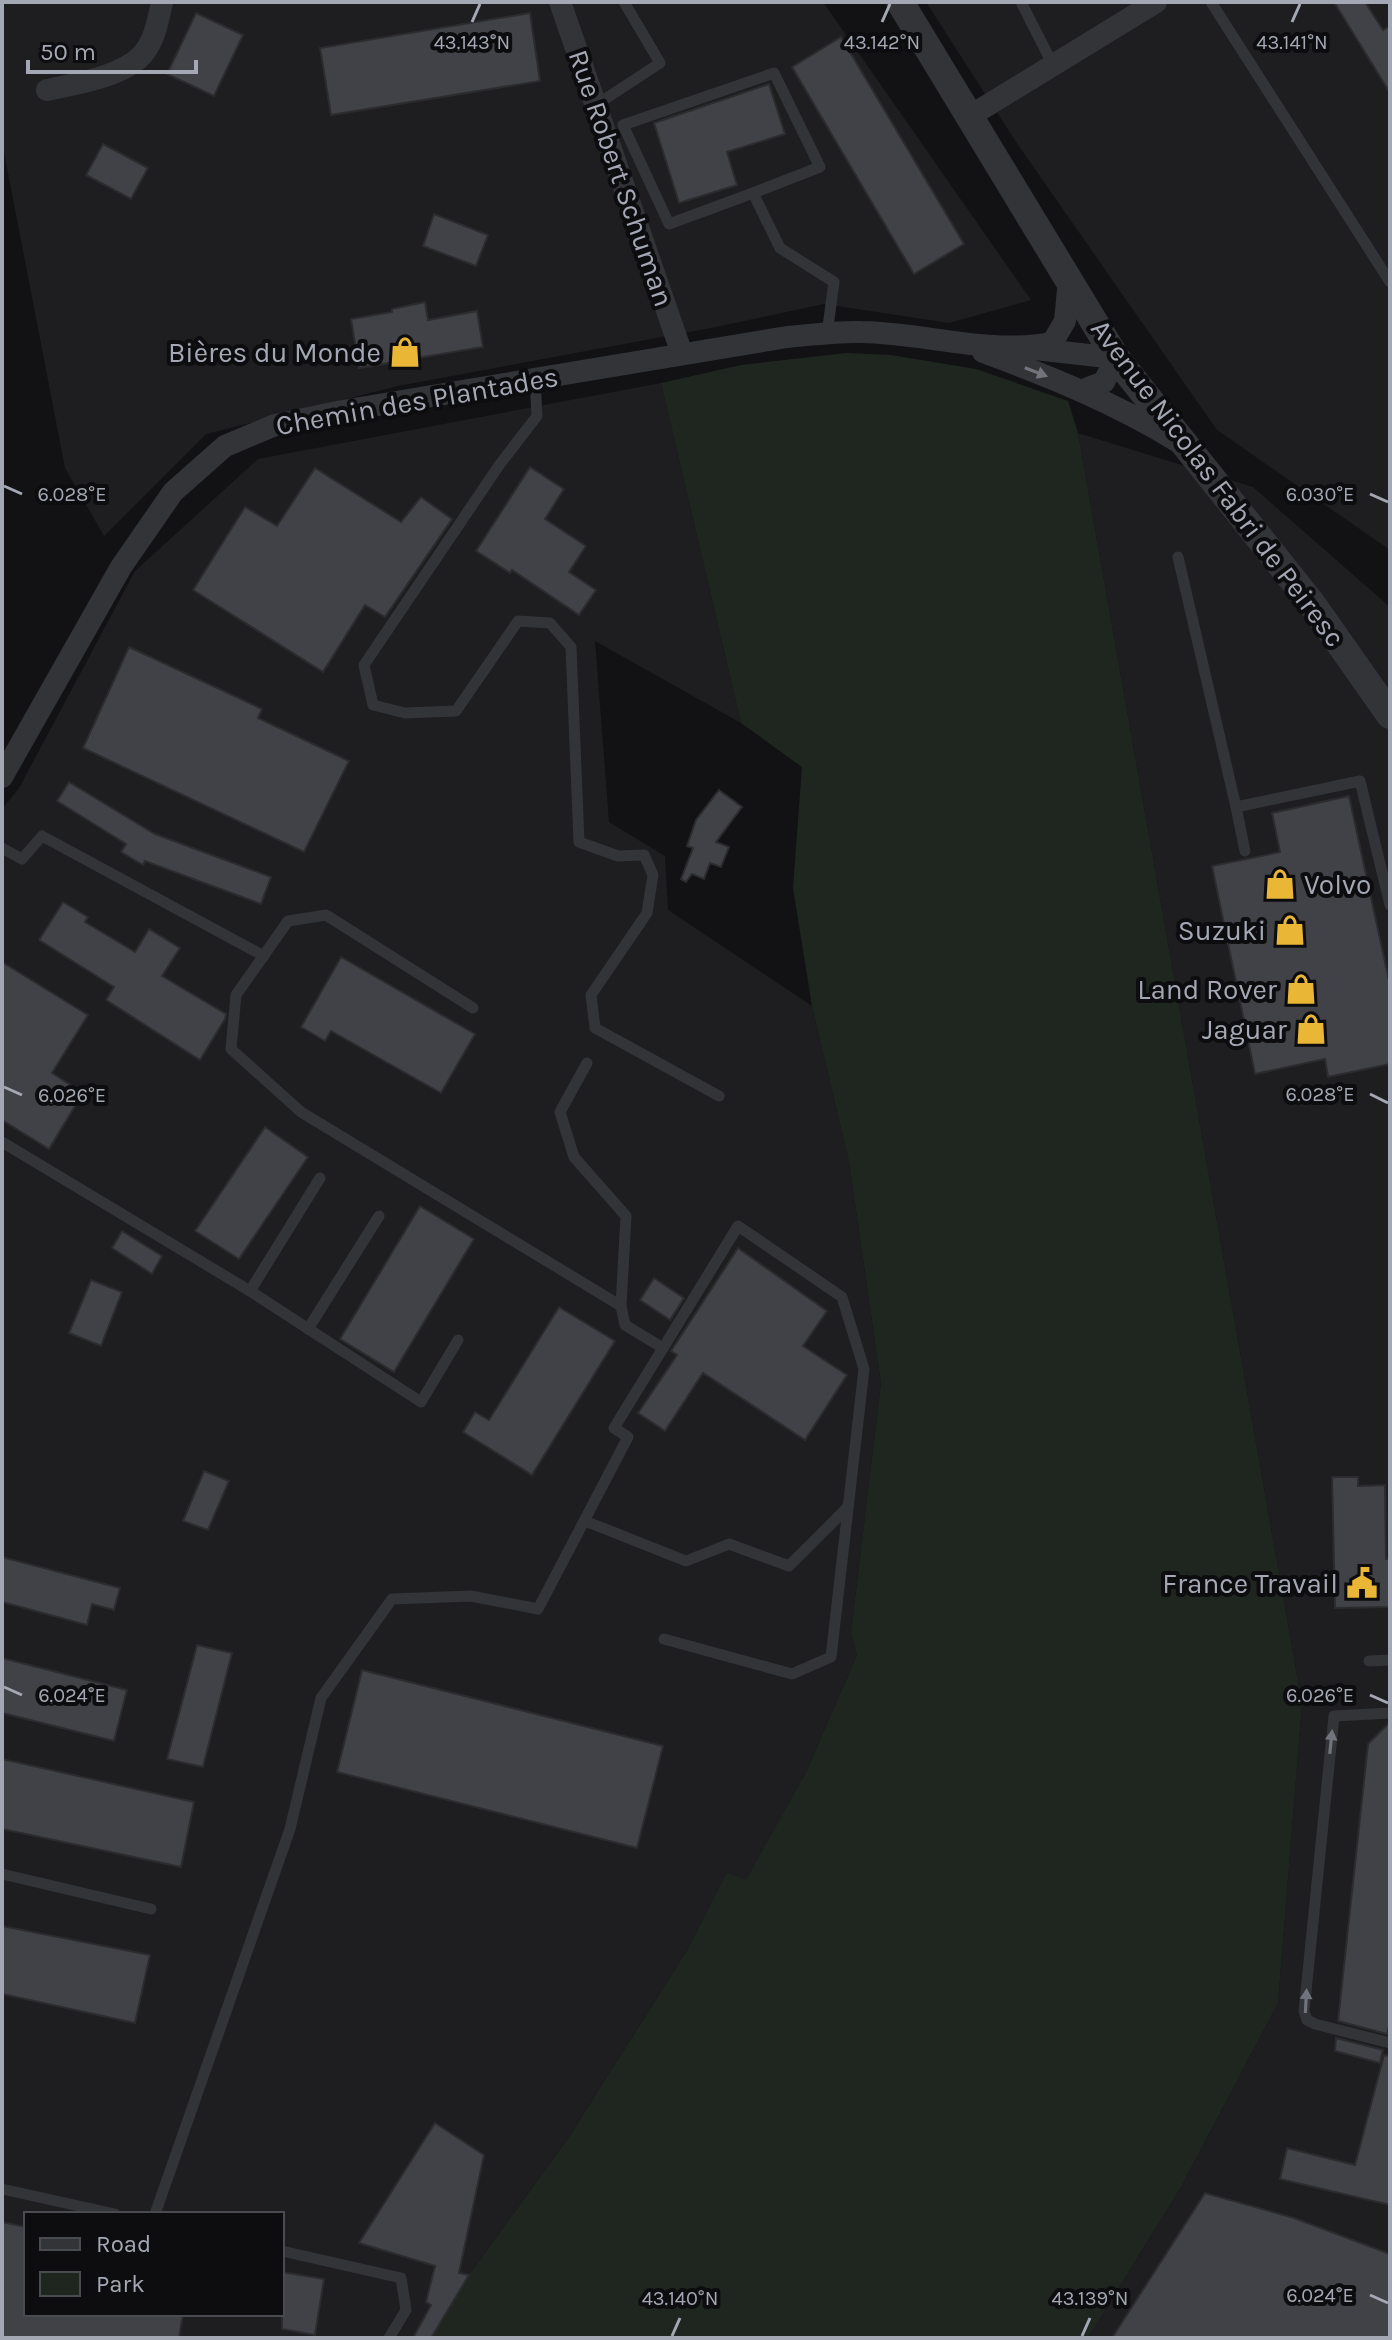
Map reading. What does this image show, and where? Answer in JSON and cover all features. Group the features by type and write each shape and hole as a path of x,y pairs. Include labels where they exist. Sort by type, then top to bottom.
{"street":[{"path":"47,90 106,77 142,56 156,30 162,2"},
{"name":"Rue Robert Schuman","path":"560,2 682,354"},
{"name":"Avenue Nicolas Fabri de Peiresc","path":"900,2 1116,358 1312,604 1390,715"},
{"path":"970,116 1156,2"},
{"path":"1025,348 1052,343 1065,321 1069,279"},
{"name":"Chemin des Plantades","path":"2,777 130,555 173,492 225,446 275,425 787,337 862,332 963,345"},
{"path":"963,345 1116,358 1104,382 1083,390"},
{"path":"963,345 1083,390 1131,413 1187,447"}],"lane":[{"path":"596,105 660,63 624,2"},
{"path":"1021,2 1053,65"},
{"path":"1211,2 1390,282"},
{"path":"774,73 820,167 753,193 669,224 623,125 774,73"},
{"path":"753,193 780,248 834,282 827,334"},
{"path":"535,379 537,416 500,464 364,665 373,705 405,713 456,711 518,621 550,623 571,647 579,842 618,856 644,855 653,875 647,913 591,995 595,1028 719,1096"},
{"path":"1178,557 1245,851"},
{"path":"1236,807 1360,781 1390,905"},
{"path":"2,848 22,859 42,836 264,956"},
{"path":"473,1008 326,915 288,921 236,995 231,1049 301,1112 621,1306"},
{"path":"587,1063 560,1112 574,1157 626,1216 621,1306 625,1325 663,1348"},
{"path":"2,1142 250,1291 421,1402 458,1340"},
{"path":"250,1291 320,1178"},
{"path":"308,1329 379,1216"},
{"path":"156,2212 290,1829 321,1698 392,1599 471,1596 538,1609 628,1437 614,1428 738,1226 842,1297 864,1369 831,1657 792,1674 664,1639"},
{"path":"585,1521 686,1561 729,1544 789,1566 848,1507"},
{"path":"1369,1661 1390,1660"},
{"path":"1390,1713 1334,1716 1304,2011 1307,2020 1315,2024 1390,2043"},
{"path":"2,1874 151,1909"},
{"path":"2,2189 106,2212"},
{"path":"284,2251 401,2278 406,2310 389,2338"}],"shaded area":[{"path":"2,2 823,2 1031,300 949,323 824,304 398,386 206,434 104,536 65,468 2,142"},
{"path":"926,2 1390,2 1390,550 1217,430 1016,142"},
{"path":"661,383 741,723 595,641 609,822 665,856 668,910 812,1006 849,1162 881,1383 851,1632 857,1655 806,1772 746,1881 727,1874 686,1952 569,2137 469,2275 431,2338 2,2338 2,809 19,788 135,571 258,459"},
{"path":"1078,433 1253,487 1390,607 1390,2338 1088,2338 1181,2187 1278,2003 1302,1704"}],"green space":[{"path":"847,353 891,355 976,369 1068,401 1078,433 1302,1704 1278,2003 1181,2187 1088,2338 431,2338 469,2275 569,2137 686,1952 727,1873 746,1880 806,1772 857,1655 851,1632 881,1383 849,1162 812,1006 793,888 802,767 741,723 661,383 741,365"}],"building":[{"path":"1334,2 1365,2 1383,30 1390,26 1390,93"},
{"path":"196,13 243,35 214,96 167,74"},
{"path":"530,13 540,81 331,115 320,48"},
{"path":"841,37 964,244 914,274 792,67"},
{"path":"769,84 785,134 727,152 737,185 679,203 654,123"},
{"path":"103,144 148,168 131,199 86,175"},
{"path":"434,214 488,235 476,266 423,246"},
{"path":"425,302 428,320 477,311 483,347 359,368 351,319"},
{"path":"530,467 564,489 545,519 586,546 569,572 596,590 579,615 512,570 510,573 476,551"},
{"path":"315,468 401,522 421,497 452,519 385,617 365,605 323,672 193,590 245,507 277,526"},
{"path":"129,647 262,709 258,718 349,761 304,852 83,748"},
{"path":"69,782 155,834 271,877 261,904 145,861 143,865 121,852 126,844 57,801"},
{"path":"719,790 742,807 716,842 729,847 721,867 710,863 704,879 692,874 686,882 681,879 693,848 687,846 696,820"},
{"path":"1349,796 1390,985 1390,1064 1328,1077 1325,1059 1255,1074 1212,866 1280,852 1272,813"},
{"path":"63,902 88,917 85,922 135,952 149,929 180,948 162,976 226,1014 200,1060 106,1000 114,987 39,940"},
{"path":"341,957 475,1034 441,1093 331,1031 325,1041 301,1027"},
{"path":"2,962 88,1015 52,1073 83,1093 49,1149 2,1120"},
{"path":"265,1127 308,1157 239,1259 195,1231"},
{"path":"420,1206 474,1239 394,1372 340,1339"},
{"path":"122,1231 162,1256 152,1274 112,1248"},
{"path":"738,1248 827,1311 803,1346 847,1375 805,1440 703,1373 665,1431 638,1413 677,1355 671,1351"},
{"path":"654,1278 684,1298 670,1320 640,1300"},
{"path":"91,1280 122,1292 101,1346 69,1333"},
{"path":"559,1307 615,1341 532,1475 463,1432 475,1412 489,1420"},
{"path":"204,1471 229,1481 208,1530 183,1521"},
{"path":"1332,1477 1358,1477 1358,1486 1385,1485 1390,1607 1335,1608"},
{"path":"2,1557 120,1588 114,1610 92,1604 87,1625 2,1602"},
{"path":"197,1645 232,1653 203,1767 167,1759"},
{"path":"2,1658 127,1690 114,1741 2,1713"},
{"path":"362,1670 663,1746 637,1848 337,1772"},
{"path":"1390,1722 1390,2022 1387,2034 1338,2021 1368,1744"},
{"path":"2,1759 194,1802 181,1867 2,1829"},
{"path":"2,1926 150,1955 135,2023 2,1994"},
{"path":"1336,2038 1383,2050 1380,2063 1335,2051"},
{"path":"1384,2055 1390,2056 1390,2205 1280,2179 1287,2148 1355,2165"},
{"path":"435,2123 484,2155 459,2273 469,2275 431,2338 413,2338 431,2305 426,2302 435,2266 359,2243"},
{"path":"1205,2193 1294,2218 1390,2254 1390,2338 1112,2338"},
{"path":"2,2222 24,2227 24,2316 183,2316 179,2338 2,2338"},
{"path":"284,2272 324,2279 315,2335 282,2329"}],"place":[{"name":"Bières du Monde","path":"405,352"},
{"name":"Volvo","path":"1280,884"},
{"name":"Suzuki","path":"1290,930"},
{"name":"Land Rover","path":"1301,989"},
{"name":"Jaguar","path":"1311,1029"},
{"name":"France Travail","path":"1362,1583"}]}
